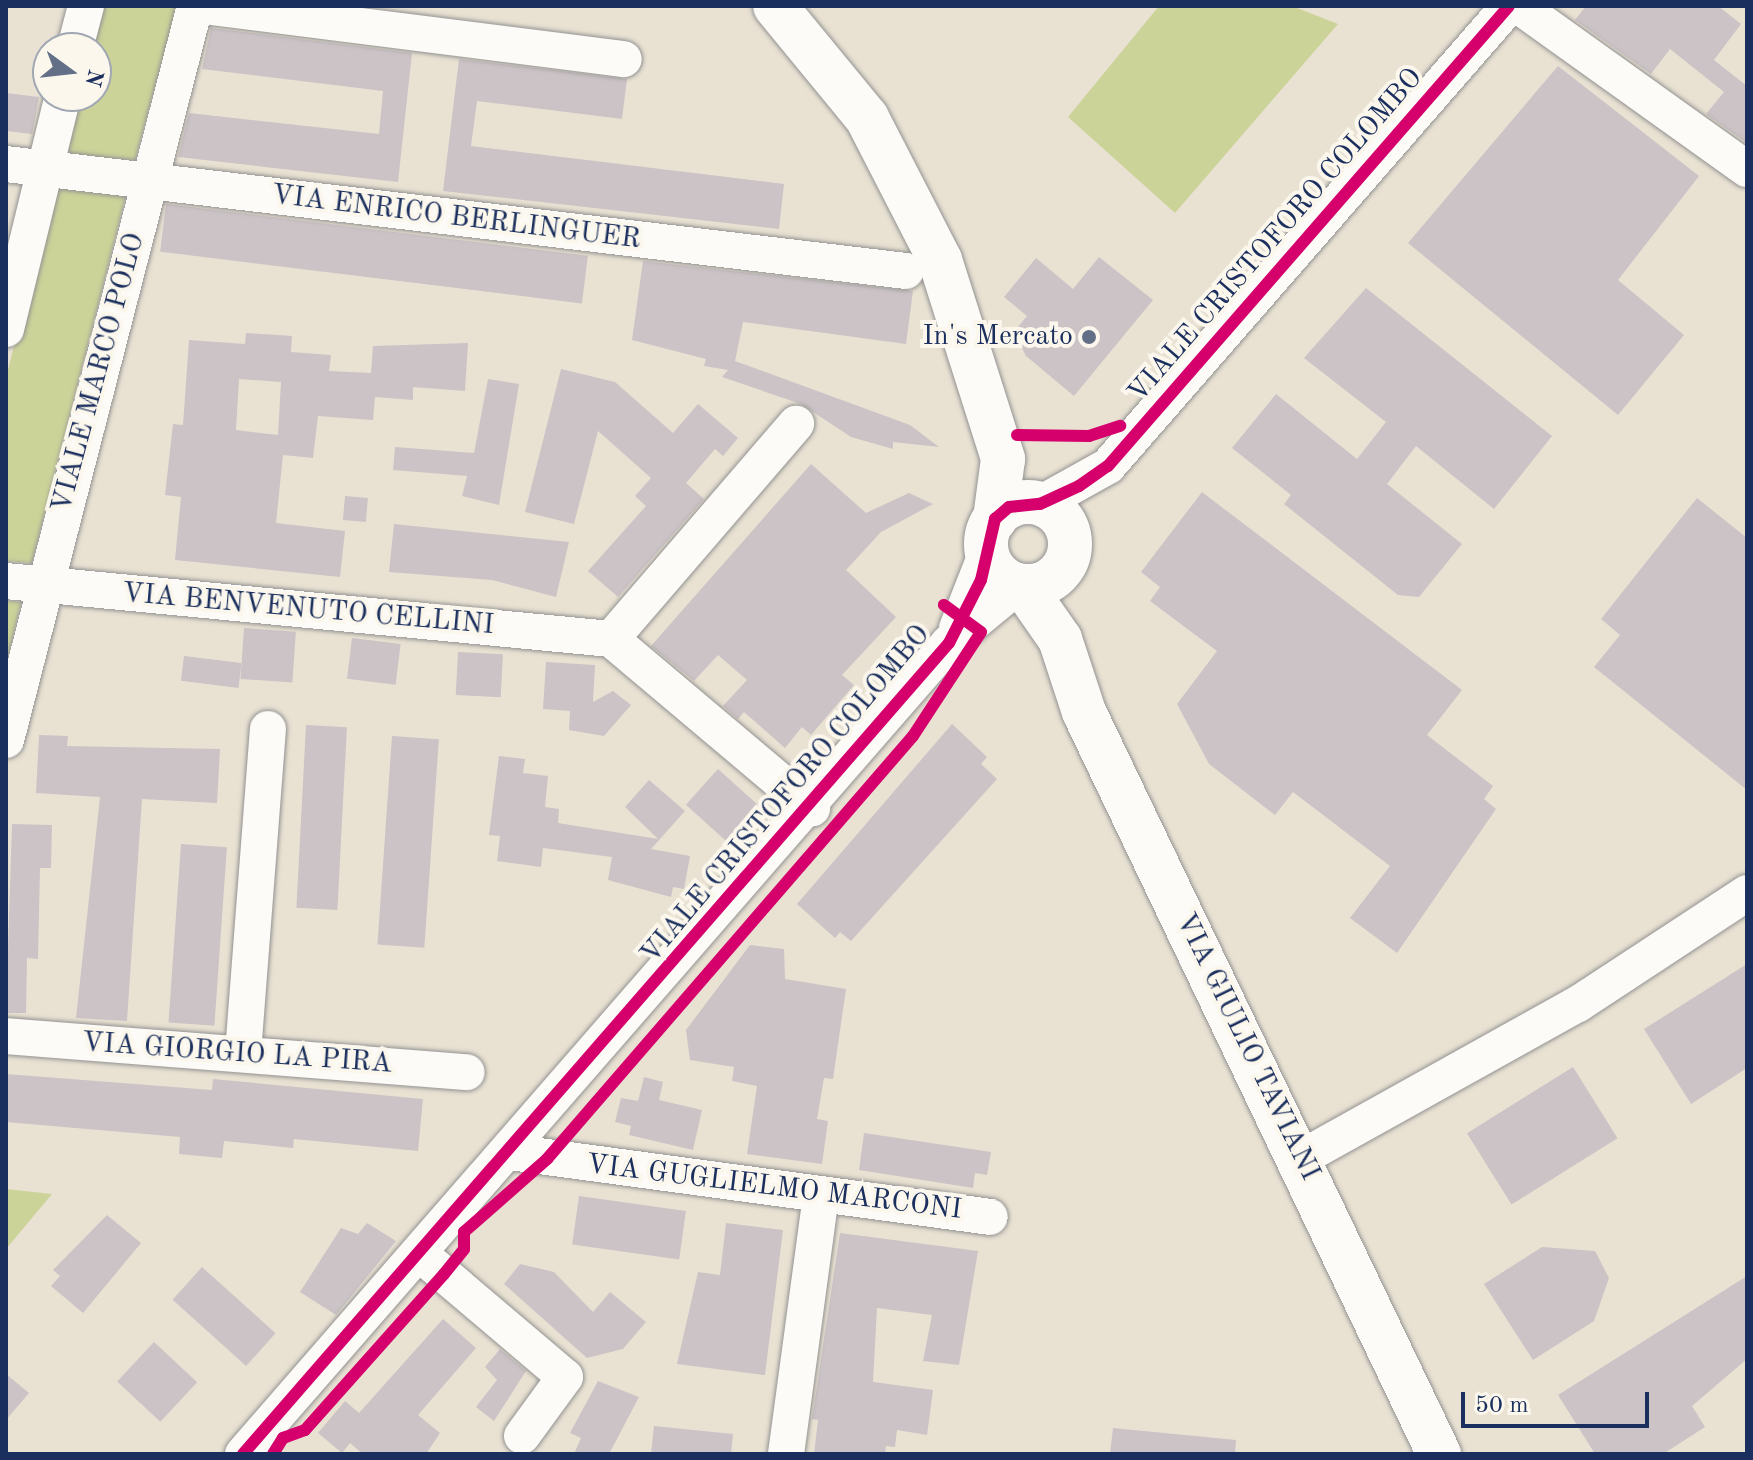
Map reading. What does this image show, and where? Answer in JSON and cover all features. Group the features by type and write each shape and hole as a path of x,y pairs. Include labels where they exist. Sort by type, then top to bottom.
{"main road":[{"path":"775,6 867,118 940,260 1003,459 1038,503 1067,527 1068,559"},
{"path":"1003,459 991,536 1000,576 1020,586"},
{"name":"VIALE CRISTOFORO COLOMBO","path":"991,536 1009,507 1038,503"},
{"name":"VIALE CRISTOFORO COLOMBO","path":"1020,586 1053,578 1068,559"},
{"name":"VIA GIULIO TAVIANI","path":"1060,639 1068,559"},
{"name":"VIA GIULIO TAVIANI","path":"1020,586 1060,639 1084,712 1301,1158 1439,1454"}],"street":[{"path":"79,32 86,6"},
{"name":"VIALE MARCO POLO","path":"6,740 195,6"},
{"path":"203,6 624,59"},
{"name":"VIALE CRISTOFORO COLOMBO","path":"1038,503 1108,466 1509,6"},
{"path":"1519,6 1747,169"},
{"path":"6,329 59,112"},
{"name":"VIA ENRICO BERLINGUER","path":"6,164 906,271"},
{"path":"796,424 611,639 812,808"},
{"name":"VIALE CRISTOFORO COLOMBO","path":"243,1454 812,808 949,643 973,600 991,536"},
{"name":"VIA BENVENUTO CELLINI","path":"6,581 611,639"},
{"name":"VIALE CRISTOFORO COLOMBO","path":"949,643 1020,586"},
{"path":"243,1053 268,729"},
{"path":"1301,1158 1578,1004 1747,893"},
{"name":"VIA GIORGIO LA PIRA","path":"6,1036 467,1072"},
{"name":"VIA GUGLIELMO MARCONI","path":"510,1152 990,1217"},
{"path":"786,1454 821,1195"},
{"path":"420,1254 565,1377 522,1436"}],"green space":[{"path":"98,6 177,6 135,160 73,156 68,149 74,112 112,112 112,32 92,32"},
{"path":"1159,6 1292,6 1338,24 1175,213 1068,117"},
{"path":"54,187 125,193 125,199 32,563 6,561 6,378"},
{"path":"6,601 21,602 6,666"},
{"path":"6,1189 52,1194 6,1249"}],"building":[{"path":"1586,6 1718,6 1741,24 1714,60 1747,86 1747,143 1706,114 1724,92 1670,49 1651,74 1575,20"},
{"path":"211,28 412,53 398,182 178,157 189,113 379,134 383,91 202,69"},
{"path":"459,59 627,79 622,119 477,101 471,146 784,184 779,229 443,191"},
{"path":"1558,66 1699,176 1618,280 1684,335 1618,415 1408,243"},
{"path":"6,93 32,96 32,112 36,112 32,134 6,131"},
{"path":"166,204 588,256 582,303 160,252"},
{"path":"1099,257 1153,300 1074,396 1026,356 1014,332 1027,316 1004,297 1036,258 1073,289"},
{"path":"643,261 913,291 906,344 743,322 735,361 910,425 939,447 893,442 893,449 851,437 801,404 722,377 728,370 704,366 706,359 632,340"},
{"path":"1366,288 1552,436 1494,509 1416,446 1387,484 1462,544 1419,597 1398,595 1284,504 1291,495 1232,448 1276,394 1357,459 1386,422 1304,358"},
{"path":"246,333 292,336 291,352 331,355 329,371 371,373 373,346 468,343 465,391 413,387 413,400 375,397 373,420 318,416 313,458 283,455 276,523 345,531 340,577 175,560 181,497 165,495 173,424 183,425 189,340 245,344","holes":["239,379 281,382 278,435 236,430"]},
{"path":"561,369 615,382 673,433 698,404 738,438 723,456 715,449 686,483 704,499 618,597 588,571 646,506 635,496 651,478 598,431 574,524 525,512"},
{"path":"488,379 519,384 499,505 462,496 467,476 393,470 395,447 474,453"},
{"path":"811,464 866,513 909,493 933,504 881,532 846,570 896,617 842,675 854,685 811,735 802,727 785,748 744,712 738,719 723,706 747,680 718,655 694,681 651,646"},
{"path":"1202,492 1462,690 1427,735 1493,786 1484,799 1496,809 1397,953 1350,918 1390,866 1293,792 1275,815 1209,764 1177,704 1217,651 1150,601 1160,587 1141,572"},
{"path":"345,496 368,498 366,522 343,520"},
{"path":"1697,498 1747,538 1747,790 1594,667 1620,635 1601,619"},
{"path":"394,524 569,542 556,597 492,580 389,572"},
{"path":"244,628 296,632 292,683 240,679"},
{"path":"352,638 401,644 396,685 347,679"},
{"path":"458,652 503,654 501,697 456,695"},
{"path":"184,656 242,663 239,688 181,681"},
{"path":"546,662 595,665 593,702 613,691 631,705 604,736 569,730 570,711 543,709"},
{"path":"952,724 987,757 981,764 997,779 851,941 840,932 835,938 797,904"},
{"path":"306,725 347,727 337,910 296,908"},
{"path":"39,735 68,736 67,746 220,749 217,803 142,799 127,1021 76,1018 100,797 36,793"},
{"path":"392,736 439,739 424,948 377,944"},
{"path":"499,756 525,759 523,773 548,776 545,807 559,809 558,823 658,839 625,807 649,780 685,811 651,849 690,856 684,889 673,887 671,897 608,880 612,857 543,848 541,867 497,861 500,836 489,835"},
{"path":"718,769 762,808 730,844 686,805"},
{"path":"12,824 52,825 51,868 40,868 38,959 27,958 26,1013 6,1013"},
{"path":"181,844 227,847 214,1026 169,1023"},
{"path":"750,945 784,949 785,979 846,989 833,1079 824,1078 817,1119 828,1121 822,1164 747,1154 757,1086 732,1081 734,1067 690,1060 686,1030"},
{"path":"1747,964 1747,1068 1691,1104 1644,1029"},
{"path":"1573,1067 1618,1138 1512,1204 1467,1133"},
{"path":"6,1074 212,1090 213,1079 423,1099 418,1151 294,1139 293,1148 224,1141 222,1158 179,1154 180,1137 6,1122"},
{"path":"644,1077 663,1082 659,1100 702,1110 693,1150 629,1135 631,1126 615,1122 621,1098 638,1101"},
{"path":"864,1133 991,1152 987,1175 975,1173 973,1188 859,1170"},
{"path":"579,1196 686,1211 679,1260 572,1245"},
{"path":"107,1215 141,1243 83,1313 51,1286 60,1276 53,1270"},
{"path":"367,1223 396,1241 336,1315 300,1292 341,1228 358,1234"},
{"path":"726,1223 783,1230 765,1375 677,1364 698,1272 720,1275"},
{"path":"840,1233 978,1251 959,1365 923,1361 932,1315 877,1308 873,1382 933,1390 927,1435 897,1430 895,1447 886,1446 885,1454 814,1454 818,1420 812,1419"},
{"path":"1542,1247 1595,1251 1609,1278 1594,1321 1533,1360 1484,1284"},
{"path":"520,1264 554,1272 593,1312 610,1292 646,1322 623,1349 587,1358 504,1284"},
{"path":"202,1267 276,1333 246,1366 173,1300"},
{"path":"1747,1276 1747,1359 1692,1406 1705,1427 1663,1454 1595,1454 1558,1395"},
{"path":"443,1319 476,1348 418,1415 440,1433 426,1454 363,1454 350,1443 342,1453 318,1433 345,1401 359,1413"},
{"path":"154,1342 197,1382 160,1422 117,1381"},
{"path":"500,1349 526,1371 494,1421 476,1407 497,1380 485,1367"},
{"path":"6,1374 29,1393 6,1420"},
{"path":"598,1381 639,1397 609,1454 574,1454 581,1438 570,1433"},
{"path":"654,1426 733,1434 731,1454 651,1454"},
{"path":"1113,1428 1236,1440 1235,1454 1110,1454"}],"cycle path":[{"path":"243,1454 949,643 981,580 995,519 1009,507 1040,504 1079,486 1108,466 1509,6"},
{"path":"1017,435 1089,436 1120,426"},
{"path":"273,1454 283,1438 305,1430 444,1274 464,1249 464,1232 547,1159 913,736 981,632 944,605"}],"place":[{"name":"In's Mercato","path":"1089,337"}]}
